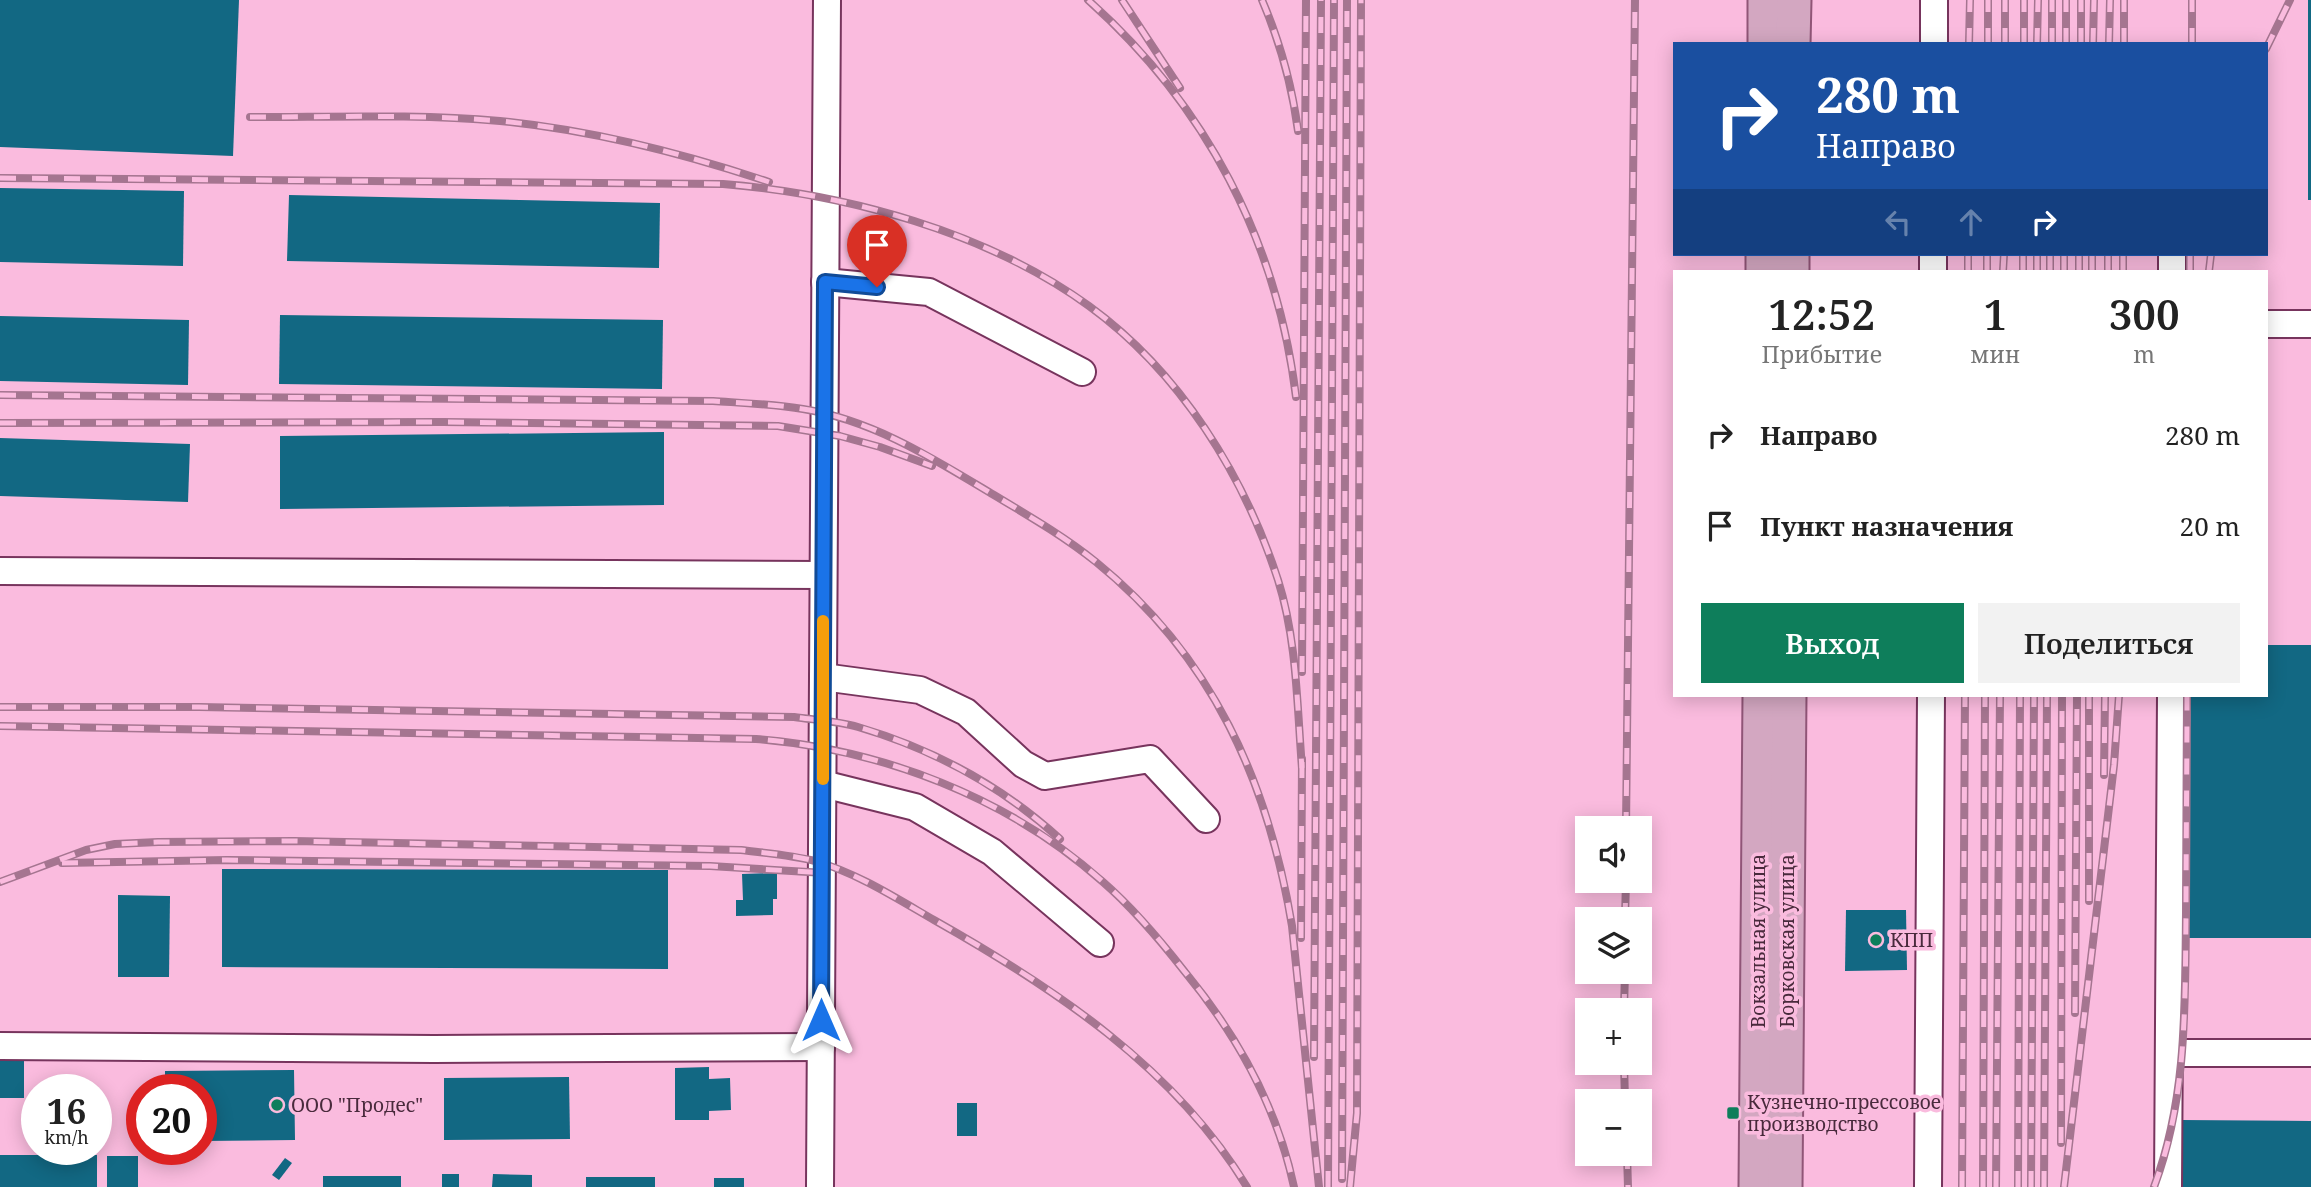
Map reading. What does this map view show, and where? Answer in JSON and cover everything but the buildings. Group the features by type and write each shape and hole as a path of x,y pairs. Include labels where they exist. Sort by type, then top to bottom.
{"main road":[{"path":"1765,0 1765,42"},
{"path":"1793,42 1794,0"},
{"name":"Вокзальная улица","path":"1756,1187 1760,697"},
{"name":"Борковская улица","path":"1785,1187 1789,697"}],"lane":[{"path":"820,1187 827,0"},
{"path":"1934,0 1934,42"},
{"path":"825,282 929,292 1082,372"},
{"path":"2268,324 2311,324"},
{"path":"0,571 823,575"},
{"path":"823,677 920,690 966,712 1023,764 1045,776 1150,759 1206,819"},
{"path":"1928,1187 1931,697"},
{"path":"2168,1187 2171,697"},
{"path":"822,783 915,807 992,852 1100,943"},
{"path":"0,1046 434,1049 821,1047"},
{"path":"2169,1053 2311,1054"}],"railway":[{"path":"1088,0 1130,41 1168,84 1201,131 1229,179 1253,231 1272,284 1286,339 1296,397"},
{"path":"1122,0 1180,88"},
{"path":"1262,0 1284,64 1298,131"},
{"path":"1302,672 1306,0"},
{"path":"1314,1057 1321,0"},
{"path":"1328,1187 1334,0"},
{"path":"1342,1179 1347,0"},
{"path":"1350,1187 1357,1113 1361,0"},
{"path":"1626,816 1635,0"},
{"path":"1969,42 1970,0"},
{"path":"1988,0 1988,42"},
{"path":"2005,0 2005,42"},
{"path":"2024,0 2024,42"},
{"path":"2037,42 2038,0"},
{"path":"2052,0 2052,42"},
{"path":"2066,0 2066,42"},
{"path":"2081,0 2081,42"},
{"path":"2093,42 2094,0"},
{"path":"2109,42 2110,0"},
{"path":"2124,0 2124,42"},
{"path":"2192,0 2192,42"},
{"path":"2268,45 2290,0"},
{"path":"250,117 438,117 534,125 636,144 769,182"},
{"path":"0,178 723,184 770,189 866,207 914,221 1006,257 1049,280 1122,332 1180,394 1227,465 1264,541 1284,603 1295,673 1302,768"},
{"path":"1968,256 1968,270"},
{"path":"1987,256 1987,270"},
{"path":"2003,270 2004,256"},
{"path":"2023,256 2023,270"},
{"path":"2037,256 2037,270"},
{"path":"2050,256 2050,270"},
{"path":"2064,256 2064,270"},
{"path":"2079,256 2079,270"},
{"path":"2092,256 2092,270"},
{"path":"2108,256 2108,270"},
{"path":"2123,256 2123,270"},
{"path":"2190,256 2190,270"},
{"path":"2209,270 2211,256"},
{"path":"0,395 713,401 769,405 829,414 854,422 926,455 971,481 1072,544 1137,599 1172,638 1203,680 1229,725 1268,821 1292,926 1319,1187"},
{"path":"0,423 443,422 778,426 840,436 932,466"},
{"path":"1962,1187 1965,697"},
{"path":"1983,1187 1985,697"},
{"path":"1996,1187 2000,697"},
{"path":"2018,1187 2020,697"},
{"path":"2031,1187 2034,697"},
{"path":"2044,1187 2047,697"},
{"path":"2061,1143 2062,697"},
{"path":"2075,1013 2077,697"},
{"path":"2089,697 2089,901"},
{"path":"2104,775 2105,697"},
{"path":"2064,1187 2114,765 2119,697"},
{"path":"2154,1187 2173,1120 2182,1052 2187,697"},
{"path":"0,707 199,707 794,717 850,725 940,758 1015,803 1060,839"},
{"path":"0,726 756,739 850,754 941,782 1026,825 1066,852 1103,882 1166,948 1222,1021 1253,1073 1277,1129 1294,1187"},
{"path":"1301,938 1302,759"},
{"path":"0,882 86,850 115,844 158,842 294,841 741,850 815,861 876,887 979,946 1023,973 1108,1034 1184,1104 1218,1144 1247,1187"},
{"path":"62,863 227,860 710,866 825,873"},
{"path":"1625,907 1626,893"},
{"path":"1624,998 1625,984"},
{"path":"1624,1075 1625,1089"},
{"path":"1627,1166 1628,1187"}],"slow traffic":[{"path":"823,621 823,779"}],"place":[{"name":"КПП","path":"1876,940"},
{"name":"ООО \"Продес\"","path":"277,1105"},
{"name":"Кузнечно-прессовое производство","path":"1733,1113"}],"route":[{"path":"821,1020 825,282 877,287"}]}
